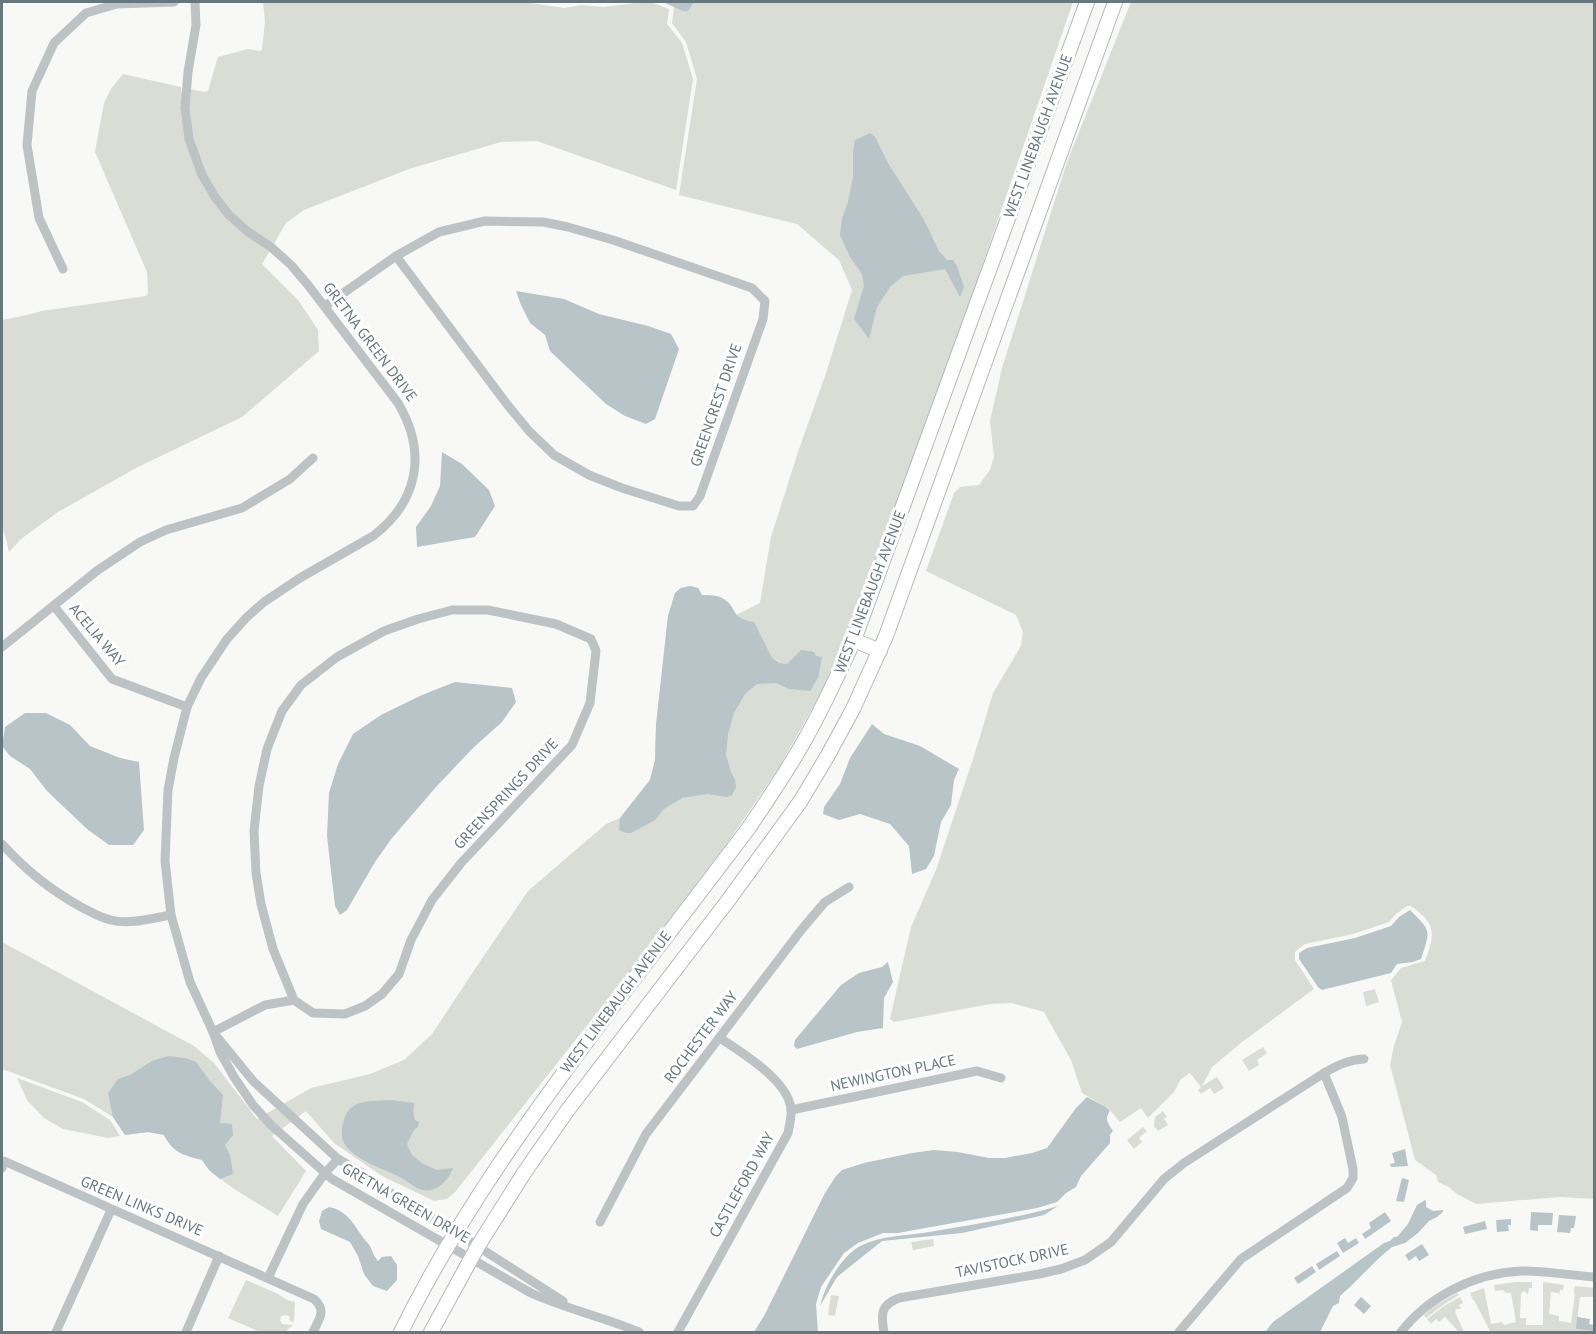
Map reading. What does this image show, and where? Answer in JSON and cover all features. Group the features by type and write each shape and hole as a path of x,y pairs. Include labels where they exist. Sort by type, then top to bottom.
{"main road":[{"name":"WEST LINEBAUGH AVENUE","path":"401,1332 455,1232 500,1160 546,1094 748,829 776,787 828,697 854,640 1087,2"},
{"name":"WEST LINEBAUGH AVENUE","path":"431,1332 474,1252 524,1173 567,1111 733,894 800,802 853,709 880,651 1115,2"},
{"path":"854,640 880,651"}],"street":[{"path":"63,269 39,218 27,145 32,91 54,43 86,14 117,4 174,2"},
{"name":"GRETNA GREEN DRIVE","path":"195,2 196,26 188,72 185,108 189,139 202,176 229,215 291,265 398,403 406,417 415,445 415,460 411,485 398,513 386,526 373,536 277,592 242,622 201,678 187,707 168,790 165,861 171,915 190,982 228,1069 253,1105 271,1125 332,1179 448,1245 474,1252"},
{"name":"GREENCREST DRIVE","path":"325,306 396,256 439,232 485,221 543,222 568,227 613,240 752,288 765,301 763,319 700,496 693,506 679,506 622,488 590,476 554,455 529,431 506,403 396,256"},
{"path":"2,647 98,570 140,542 166,530 242,508 290,478 313,458"},
{"name":"ACELIA WAY","path":"54,606 112,679 187,707"},
{"name":"GREENSPRINGS DRIVE","path":"452,610 488,610 556,624 591,639 596,651 590,703 572,745 461,863 432,900 411,940 399,974 382,994 365,1006 345,1014 313,1012 294,1000 273,949 261,904 256,873 254,831 259,786 267,749 282,711 301,685 338,657 384,631 452,610"},
{"path":"2,844 23,866 56,893 95,915 112,921 171,915"},
{"name":"ROCHESTER WAY","path":"600,1222 646,1134 766,975 825,902 849,887"},
{"path":"213,1032 265,1005 294,1000"},
{"name":"GRETNA GREEN DRIVE","path":"213,1032 253,1081 338,1159 408,1205 455,1232 474,1252 531,1293 639,1332"},
{"path":"720,1038 769,1072 786,1094 791,1110"},
{"name":"TAVISTOCK DRIVE","path":"884,1332 882,1316 884,1309 889,1303 899,1298 1039,1274 1085,1260 1111,1242 1164,1179 1175,1171 1324,1073 1343,1062 1364,1059"},
{"name":"NEWINGTON PLACE","path":"791,1110 977,1071 1001,1078"},
{"path":"1179,1332 1241,1258 1347,1188 1353,1178 1342,1117 1324,1073"},
{"name":"CASTLEFORD WAY","path":"678,1332 788,1133 791,1110"},
{"path":"268,1278 303,1204 338,1159"},
{"name":"GREEN LINKS DRIVE","path":"2,1163 314,1299 322,1311 313,1332"},
{"path":"382,1208 391,1193"},
{"path":"56,1332 111,1210"},
{"path":"186,1332 219,1256"},
{"path":"1401,1332 1430,1303 1478,1279 1522,1271 1594,1277"}],"shaded area":[{"path":"263,2 524,2 564,8 651,2 669,9 667,24 682,43 693,79 676,190 537,141 501,142 409,169 304,210 286,223 262,264 298,300 318,330 319,351 242,417 136,468 58,512 21,539 9,552 2,528 2,320 42,311 146,296 148,293 147,272 95,152 104,103 111,89 123,74 181,87 181,93 186,88 208,91 218,57 248,49 262,50 265,21"},
{"path":"663,2 1073,2 950,359 855,616 822,691 780,766 726,845 630,971 456,1191 447,1199 434,1201 382,1176 334,1143 306,1111 272,1136 306,1171 278,1216 227,1184 202,1160 175,1149 164,1135 148,1132 125,1135 113,1117 84,1099 2,1069 2,942 194,1046 214,1063 257,1119 311,1088 370,1074 404,1060 432,1034 528,891 606,824 620,818 650,780 655,760 656,725 668,616 675,593 681,588 690,586 698,588 702,595 719,597 726,601 736,615 760,603 771,537 852,290 839,260 797,224 679,195 697,79 686,42 672,23 674,7"},
{"path":"663,2 694,2 688,11 683,11"},
{"path":"1131,2 1594,2 1594,1199 1560,1197 1476,1204 1438,1182 1436,1175 1415,1160 1390,1065 1402,1022 1391,980 1401,968 1425,961 1432,936 1432,930 1426,919 1411,906 1407,906 1396,914 1389,922 1353,934 1305,944 1297,950 1295,960 1314,989 1212,1067 1202,1086 1217,1077 1224,1088 1214,1094 1210,1088 1201,1094 1198,1090 1201,1087 1190,1073 1181,1079 1174,1092 1148,1118 1141,1108 1120,1122 1108,1108 1082,1093 1071,1060 1044,1012 1012,1003 990,1004 894,1022 890,1019 911,927 936,870 993,693 1021,646 1023,632 1016,615 926,571 954,493 960,487 979,485 990,470 994,457 990,421 1002,368 1067,162"},
{"path":"870,133 875,137 888,163 924,220 939,251 947,260 953,260 957,266 964,287 960,297 945,269 903,276 890,287 877,307 869,339 854,319 864,286 862,274 850,257 840,235 853,177 855,140"},
{"path":"516,291 564,299 599,314 671,334 679,349 655,419 646,424 625,416 606,404 550,351 545,335 530,323"},
{"path":"442,452 462,464 489,490 495,506 475,537 417,547 416,527 431,506 440,486"},
{"path":"690,586 698,588 702,595 722,598 731,605 740,618 754,622 772,658 779,663 787,664 801,650 814,652 816,656 822,657 818,678 810,691 789,689 776,683 757,684 745,694 734,713 728,734 726,755 736,787 732,795 727,797 707,794 682,798 664,809 655,820 631,833 626,833 619,830 620,818 650,780 655,760 656,725 668,616 675,593 681,588"},
{"path":"455,682 512,688 516,702 502,722 474,747 436,787 392,838 347,910 340,915 335,906 327,836 329,793 338,764 353,734 381,715"},
{"path":"25,713 46,713 70,725 90,746 120,758 139,762 144,830 133,845 109,845 87,829 47,791 30,769 10,756 2,746 5,727"},
{"path":"872,724 884,734 920,746 959,769 954,780 951,805 941,822 934,856 926,869 912,874 909,846 890,824 860,814 839,820 823,814 824,807 840,784 850,758"},
{"path":"1410,910 1427,931 1421,959 1397,964 1391,973 1322,990 1299,959 1299,953 1307,948 1355,938 1391,926"},
{"path":"888,962 893,982 884,998 883,1028 857,1032 797,1049 794,1046 795,1040 841,985 859,973 882,967"},
{"path":"1375,989 1379,1002 1366,1006 1363,992"},
{"path":"1263,1047 1267,1053 1257,1060 1259,1065 1249,1071 1242,1060"},
{"path":"168,1056 196,1062 223,1095 220,1123 232,1124 233,1135 225,1145 230,1155 233,1174 220,1179 202,1160 175,1150 164,1135 148,1132 125,1135 113,1117 108,1093 118,1079 130,1075 152,1061"},
{"path":"17,1078 82,1102 110,1120 120,1136 108,1138 63,1129 44,1118 27,1100"},
{"path":"1087,1097 1110,1111 1107,1119 1113,1131 1110,1135 1110,1143 1081,1176 1076,1187 1057,1202 1037,1208 898,1233 883,1233 858,1243 844,1253 821,1287 816,1304 818,1332 754,1332 825,1193 842,1170 864,1163 934,1150 989,1158 1005,1158 1032,1153 1047,1148 1076,1108"},
{"path":"390,1100 414,1103 414,1118 419,1122 407,1144 412,1155 423,1164 437,1170 453,1168 449,1177 437,1188 419,1189 398,1176 363,1160 344,1144 342,1130 349,1110 360,1103"},
{"path":"1163,1111 1168,1125 1158,1131 1154,1126 1155,1117"},
{"path":"1143,1127 1147,1131 1139,1138 1142,1142 1134,1149 1127,1140"},
{"path":"1405,1149 1408,1166 1391,1167 1390,1164 1395,1163 1392,1153"},
{"path":"1402,1178 1409,1180 1404,1202 1396,1201"},
{"path":"1425,1200 1426,1207 1433,1211 1443,1210 1443,1212 1429,1221 1405,1243 1392,1247 1340,1296 1339,1303 1333,1306 1320,1332 1265,1332 1273,1322 1384,1243 1397,1237 1408,1224 1417,1205"},
{"path":"1058,1206 1044,1215 962,1233 882,1241 837,1277 820,1306 826,1289 840,1264 860,1246 875,1240 1008,1218"},
{"path":"329,1207 340,1211 348,1218 378,1261 382,1257 391,1256 397,1265 397,1280 387,1291 373,1286 364,1274 350,1242 321,1229 319,1221 322,1211"},
{"path":"1385,1212 1391,1221 1365,1239 1362,1234 1371,1228 1369,1223"},
{"path":"1531,1212 1553,1213 1552,1225 1538,1225 1538,1231 1530,1230"},
{"path":"1559,1215 1576,1216 1574,1228 1571,1228 1570,1233 1557,1232"},
{"path":"1511,1219 1511,1225 1508,1225 1509,1231 1497,1232 1496,1220"},
{"path":"1485,1221 1487,1229 1465,1234 1463,1227"},
{"path":"1345,1238 1348,1243 1356,1238 1359,1243 1343,1253 1337,1243"},
{"path":"933,1239 934,1246 913,1250 911,1242"},
{"path":"1422,1244 1429,1255 1419,1261 1416,1256 1409,1261 1405,1255"},
{"path":"1337,1251 1340,1256 1319,1270 1316,1264"},
{"path":"1312,1266 1316,1272 1298,1284 1294,1278"},
{"path":"246,1280 295,1302 294,1322 285,1315 281,1316 280,1320 282,1324 293,1325 285,1332 260,1332 228,1318"},
{"path":"1532,1282 1528,1295 1525,1291 1521,1293 1520,1318 1526,1318 1526,1325 1543,1325 1543,1282 1564,1285 1559,1295 1551,1292 1549,1314 1559,1316 1559,1321 1571,1323 1575,1286 1594,1288 1593,1297 1580,1297 1576,1329 1594,1332 1488,1332 1490,1331 1470,1293 1484,1288 1491,1324 1502,1322 1504,1325 1516,1322 1511,1293 1503,1290 1495,1291 1494,1285"},
{"path":"1457,1293 1459,1295 1426,1318 1424,1315 1434,1306"},
{"path":"831,1295 839,1296 835,1316 828,1315"},
{"path":"1361,1297 1371,1306 1364,1314 1354,1305"},
{"path":"1460,1297 1463,1303 1459,1305 1461,1309 1456,1309 1455,1312 1464,1332 1459,1332 1445,1317 1439,1322 1436,1319 1431,1324 1427,1319 1444,1306"},
{"path":"1577,1317 1590,1319 1589,1324 1594,1325 1594,1331 1576,1329"}]}
